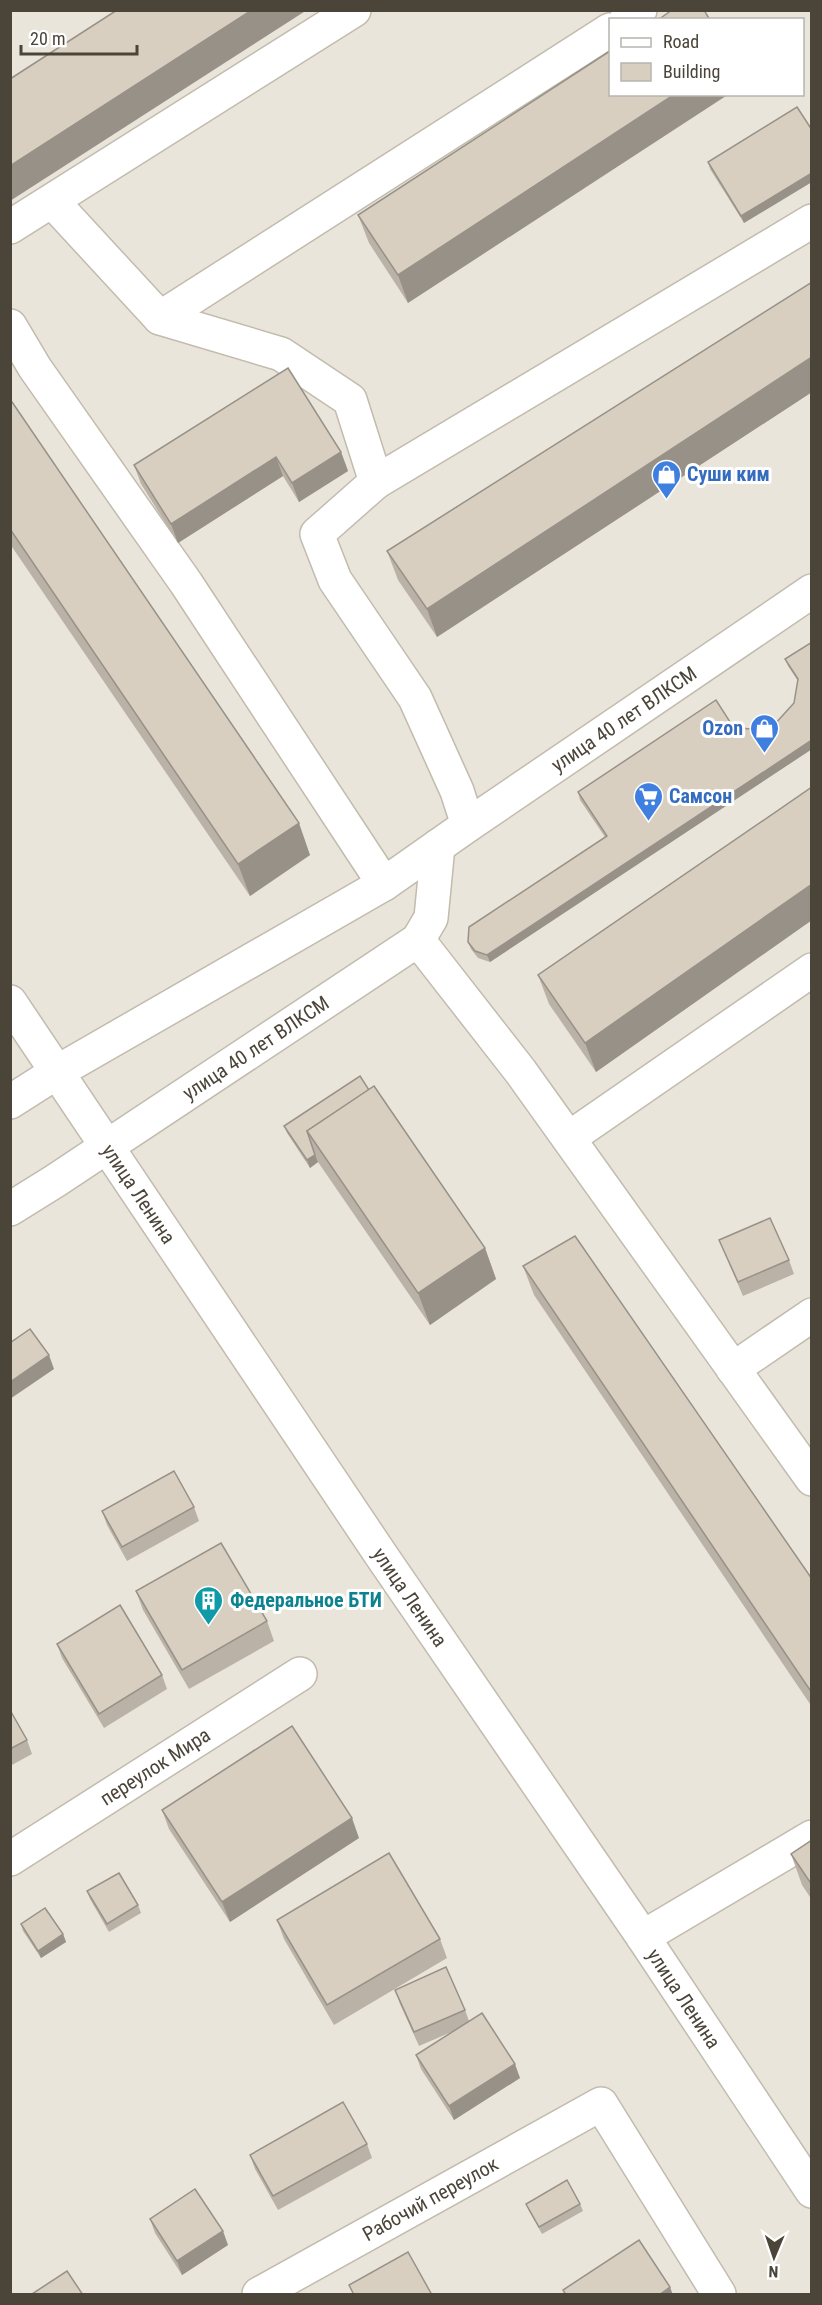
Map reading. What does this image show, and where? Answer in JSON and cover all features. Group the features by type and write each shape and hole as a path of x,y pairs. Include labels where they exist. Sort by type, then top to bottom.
{"street":[{"path":"10,227 354,10"},
{"path":"160,318 609,31"},
{"path":"52,201 160,318 281,354 350,400 376,482"},
{"path":"468,825 457,791 415,698 335,579 316,534 376,482 812,221"},
{"path":"10,326 35,368 186,583 384,884"},
{"name":"улица 40 лет ВЛКСМ","path":"10,1102 57,1072 384,884 812,591"},
{"name":"улица 40 лет ВЛКСМ","path":"10,1209 418,940 431,918 438,846"},
{"path":"418,940 521,1072 812,1479"},
{"path":"568,1138 812,969"},
{"name":"улица Ленина","path":"10,1002 381,1555 643,1937 812,2191"},
{"path":"733,1369 812,1315"},
{"name":"переулок Мира","path":"10,1858 300,1674"},
{"path":"643,1937 812,1837"},
{"name":"Рабочий переулок","path":"259,2295 602,2104 719,2295"}],"shaded area":[{"path":"11,11 811,11 811,2294 11,2294"}],"building":[{"path":"117,10 252,10 10,166 10,79"},
{"path":"672,10 704,10 709,18 661,18"},
{"path":"609,52 609,96 672,96 398,275 358,215"},
{"path":"797,107 812,130 812,173 741,216 708,162"},
{"path":"812,282 812,357 427,609 387,551"},
{"path":"288,368 341,452 292,483 276,457 171,524 134,465"},
{"path":"10,399 299,823 238,864 10,529"},
{"name":"Самсон","path":"812,642 812,740 487,955 475,951 468,942 469,927 607,836 578,792 716,700 730,722 747,729 774,725 794,703 798,679 785,659"},
{"path":"812,787 812,884 585,1043 538,975"},
{"path":"360,1076 369,1090 307,1131 315,1155 307,1160 284,1126"},
{"path":"374,1086 485,1248 418,1293 307,1131"},
{"path":"770,1218 789,1260 738,1282 719,1240"},
{"path":"575,1236 812,1579 812,1693 523,1266"},
{"path":"30,1329 49,1355 10,1382 10,1343"},
{"path":"174,1471 194,1507 122,1547 102,1511"},
{"name":"Федеральное БТИ","path":"221,1543 267,1621 182,1670 136,1591"},
{"path":"120,1605 162,1675 99,1714 57,1644"},
{"path":"10,1710 27,1740 10,1749"},
{"path":"292,1726 352,1818 222,1902 162,1810"},
{"path":"812,1840 812,1885 791,1854"},
{"path":"389,1853 440,1939 327,2005 277,1920"},
{"path":"119,1873 138,1905 107,1924 87,1891"},
{"path":"45,1908 63,1934 38,1951 21,1924"},
{"path":"446,1967 465,2010 414,2032 395,1990"},
{"path":"482,2013 515,2064 449,2106 416,2055"},
{"path":"343,2102 367,2144 273,2196 250,2155"},
{"path":"567,2180 580,2204 539,2227 526,2204"},
{"path":"195,2189 223,2231 177,2261 150,2219"},
{"path":"639,2240 670,2287 659,2295 566,2295 563,2290"},
{"path":"408,2252 432,2295 354,2295 349,2285"},
{"path":"67,2271 83,2295 32,2295 32,2294"}],"place":[{"name":"Суши ким","path":"666,500"},
{"name":"Ozon","path":"764,754"},
{"name":"Самсон","path":"648,822"},
{"name":"Федеральное БТИ","path":"209,1626"}]}
